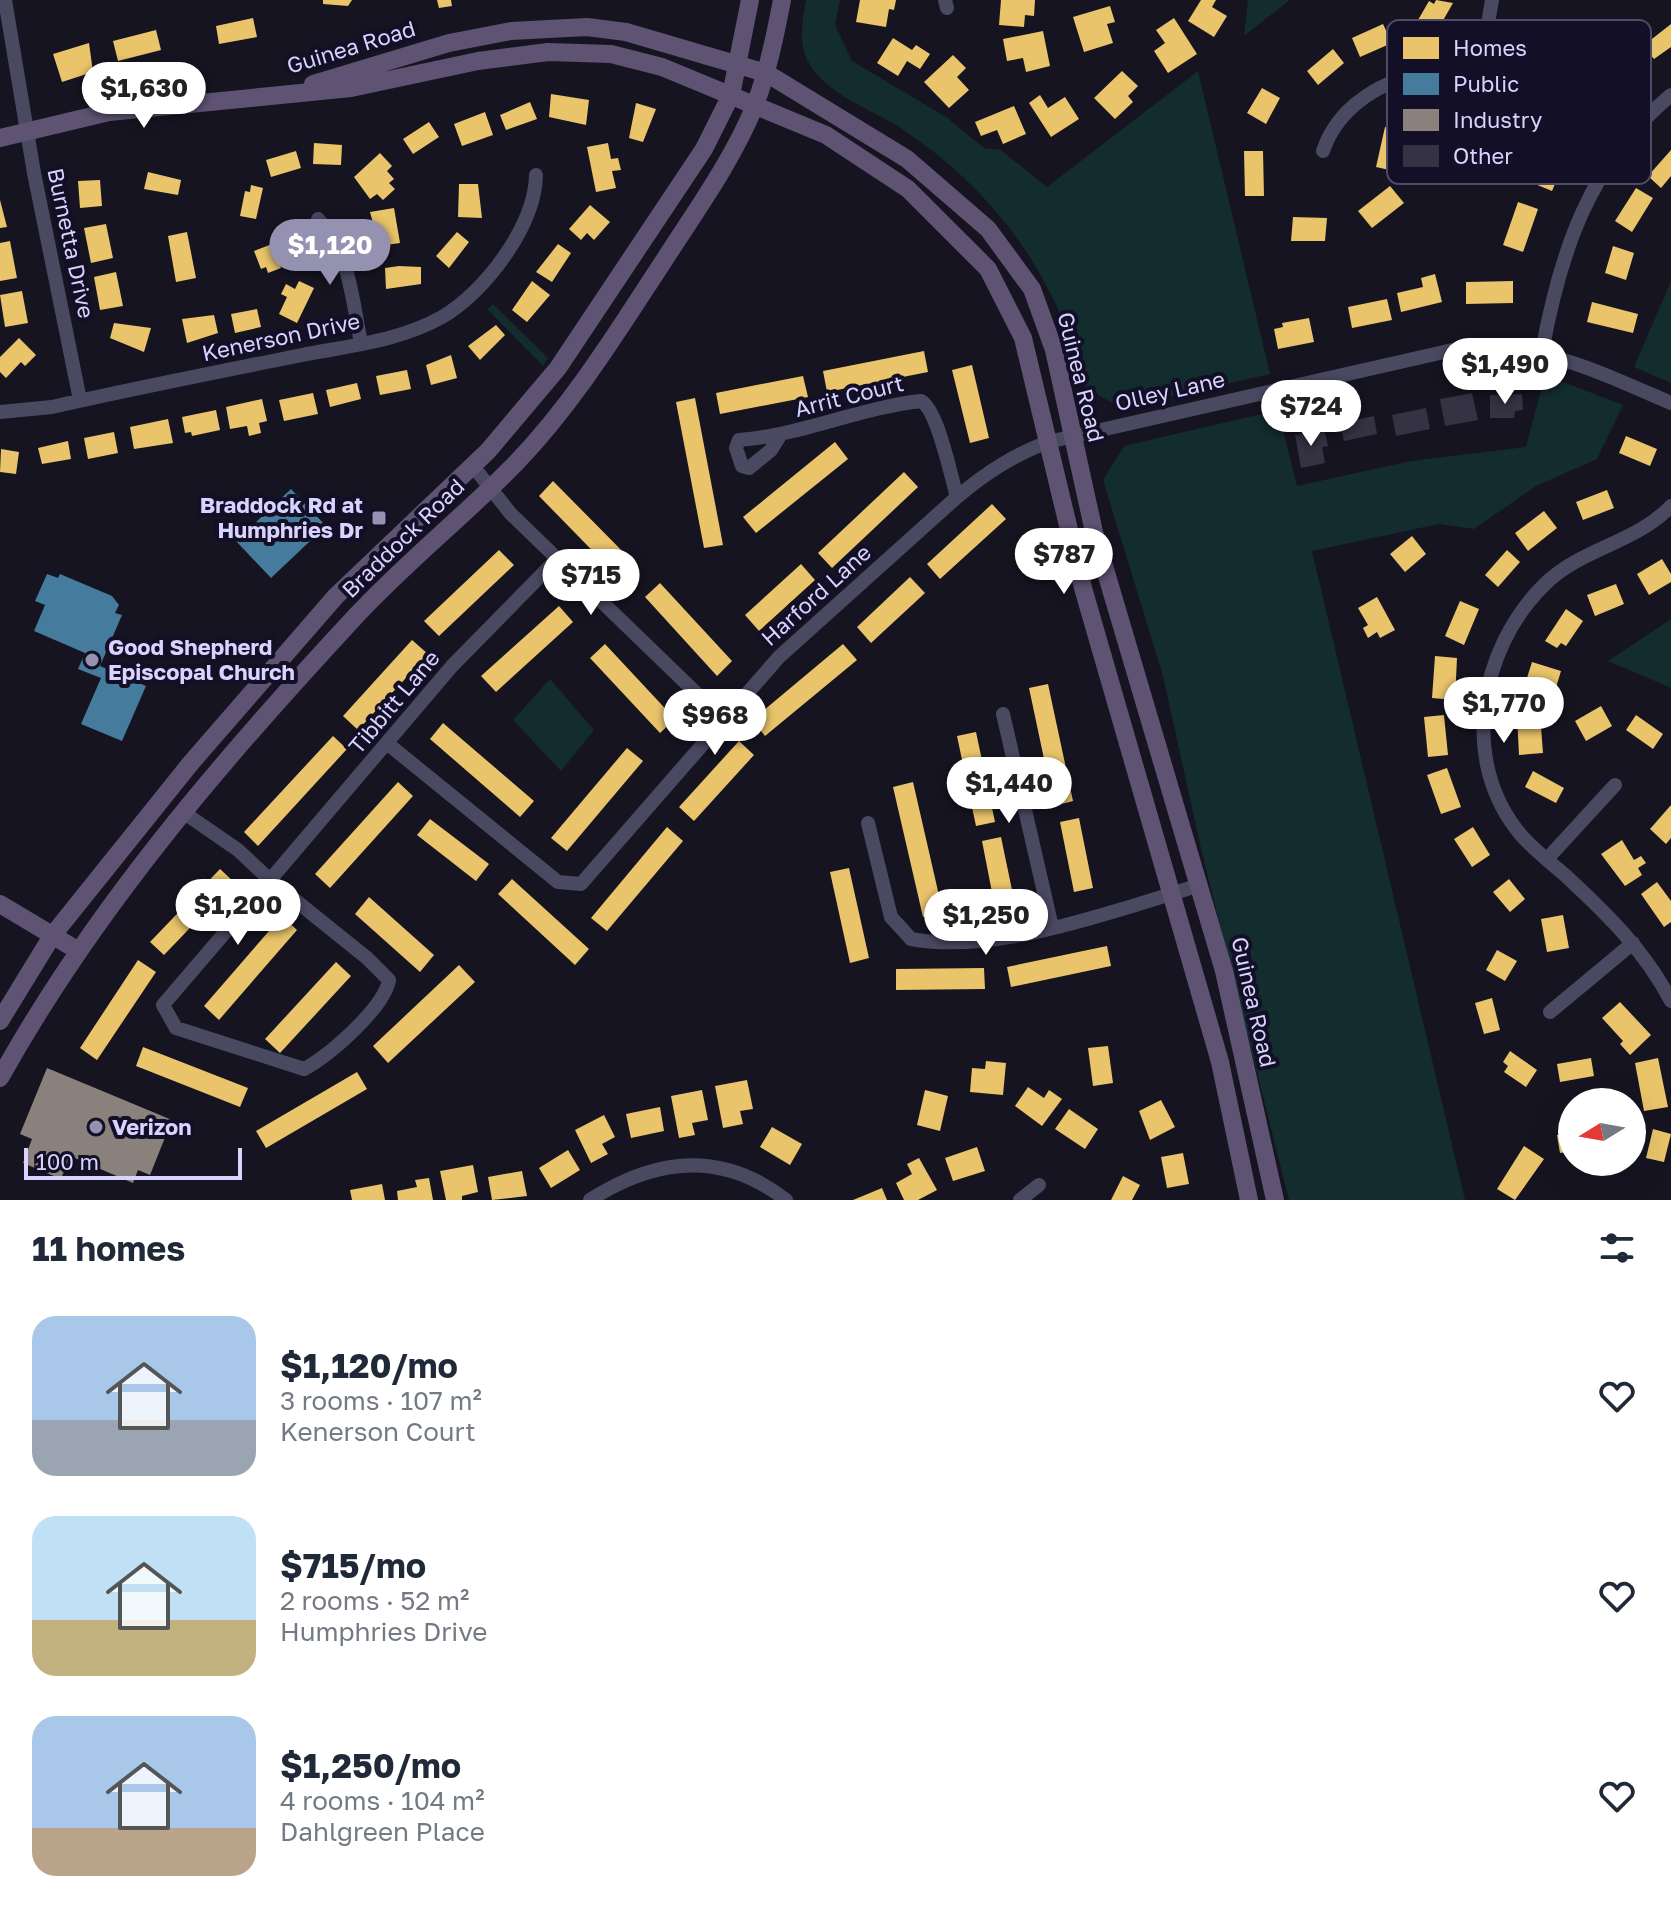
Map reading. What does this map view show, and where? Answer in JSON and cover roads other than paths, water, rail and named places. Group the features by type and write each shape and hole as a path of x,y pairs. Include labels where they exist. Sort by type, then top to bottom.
{"main road":[{"name":"Braddock Road","path":"0,1021 52,936 113,857 249,695 336,596 473,466 558,368 704,149 731,95 750,0"},
{"name":"Braddock Road","path":"0,1078 77,950 183,812 398,572 525,453 582,383 701,204 756,103 782,0"},
{"name":"Guinea Road","path":"283,93 449,43 548,27 626,32 766,73 907,159 988,229 1032,289 1054,350 1094,532 1224,971 1275,1200"},
{"name":"Guinea Road","path":"0,138 109,112 351,88 478,61 548,52 611,54 662,67 756,103 826,135 908,189 988,269 1023,338 1083,588 1220,1062 1249,1200"},
{"path":"231,758 229,744 252,712 249,695"},
{"path":"0,904 77,950"}],"street":[{"name":"Burnetta Drive","path":"5,0 4,16 80,400"},
{"path":"1489,20 1492,0"},
{"path":"1323,151 1339,118 1387,86"},
{"path":"1651,115 1671,95"},
{"name":"Kenerson Drive","path":"0,412 26,411 361,343 430,323 474,292 494,269 528,216 536,194 536,175"},
{"path":"1542,352 1560,264 1574,225 1597,184"},
{"path":"318,219 333,235 340,250 361,343"},
{"name":"Olley Lane","path":"1048,442 1436,352 1499,346 1542,352 1671,403"},
{"name":"Arrit Court","path":"779,437 863,411 921,401 927,404 934,420 957,497"},
{"name":"Harford Lane","path":"388,744 558,882 569,886 581,884 644,814 722,718 779,657 983,475 1020,453 1048,442"},
{"path":"473,466 488,489 722,718"},
{"path":"1671,506 1638,532 1590,553 1551,578 1516,618 1493,665 1484,725 1492,777 1515,827 1633,943 1671,1001"},
{"name":"Tibbitt Lane","path":"183,812 238,850 270,880 367,958 389,980 387,992 340,1043 304,1069 176,1028 163,1010 163,1005 270,880 388,744 452,666 558,558"},
{"path":"1003,714 1052,927"},
{"path":"1547,859 1615,785"},
{"path":"868,823 891,917 911,939 960,941 1052,927 1200,885"},
{"path":"1550,1012 1633,943"},
{"path":"590,1200 643,1171 689,1165 740,1174 786,1200"},
{"path":"1020,1200 1039,1185"}],"place":[{"name":"Braddock Rd at Humphries Dr","path":"379,518"},
{"name":"Good Shepherd Episcopal Church","path":"92,660"},
{"name":"Verizon","path":"96,1127"}]}
